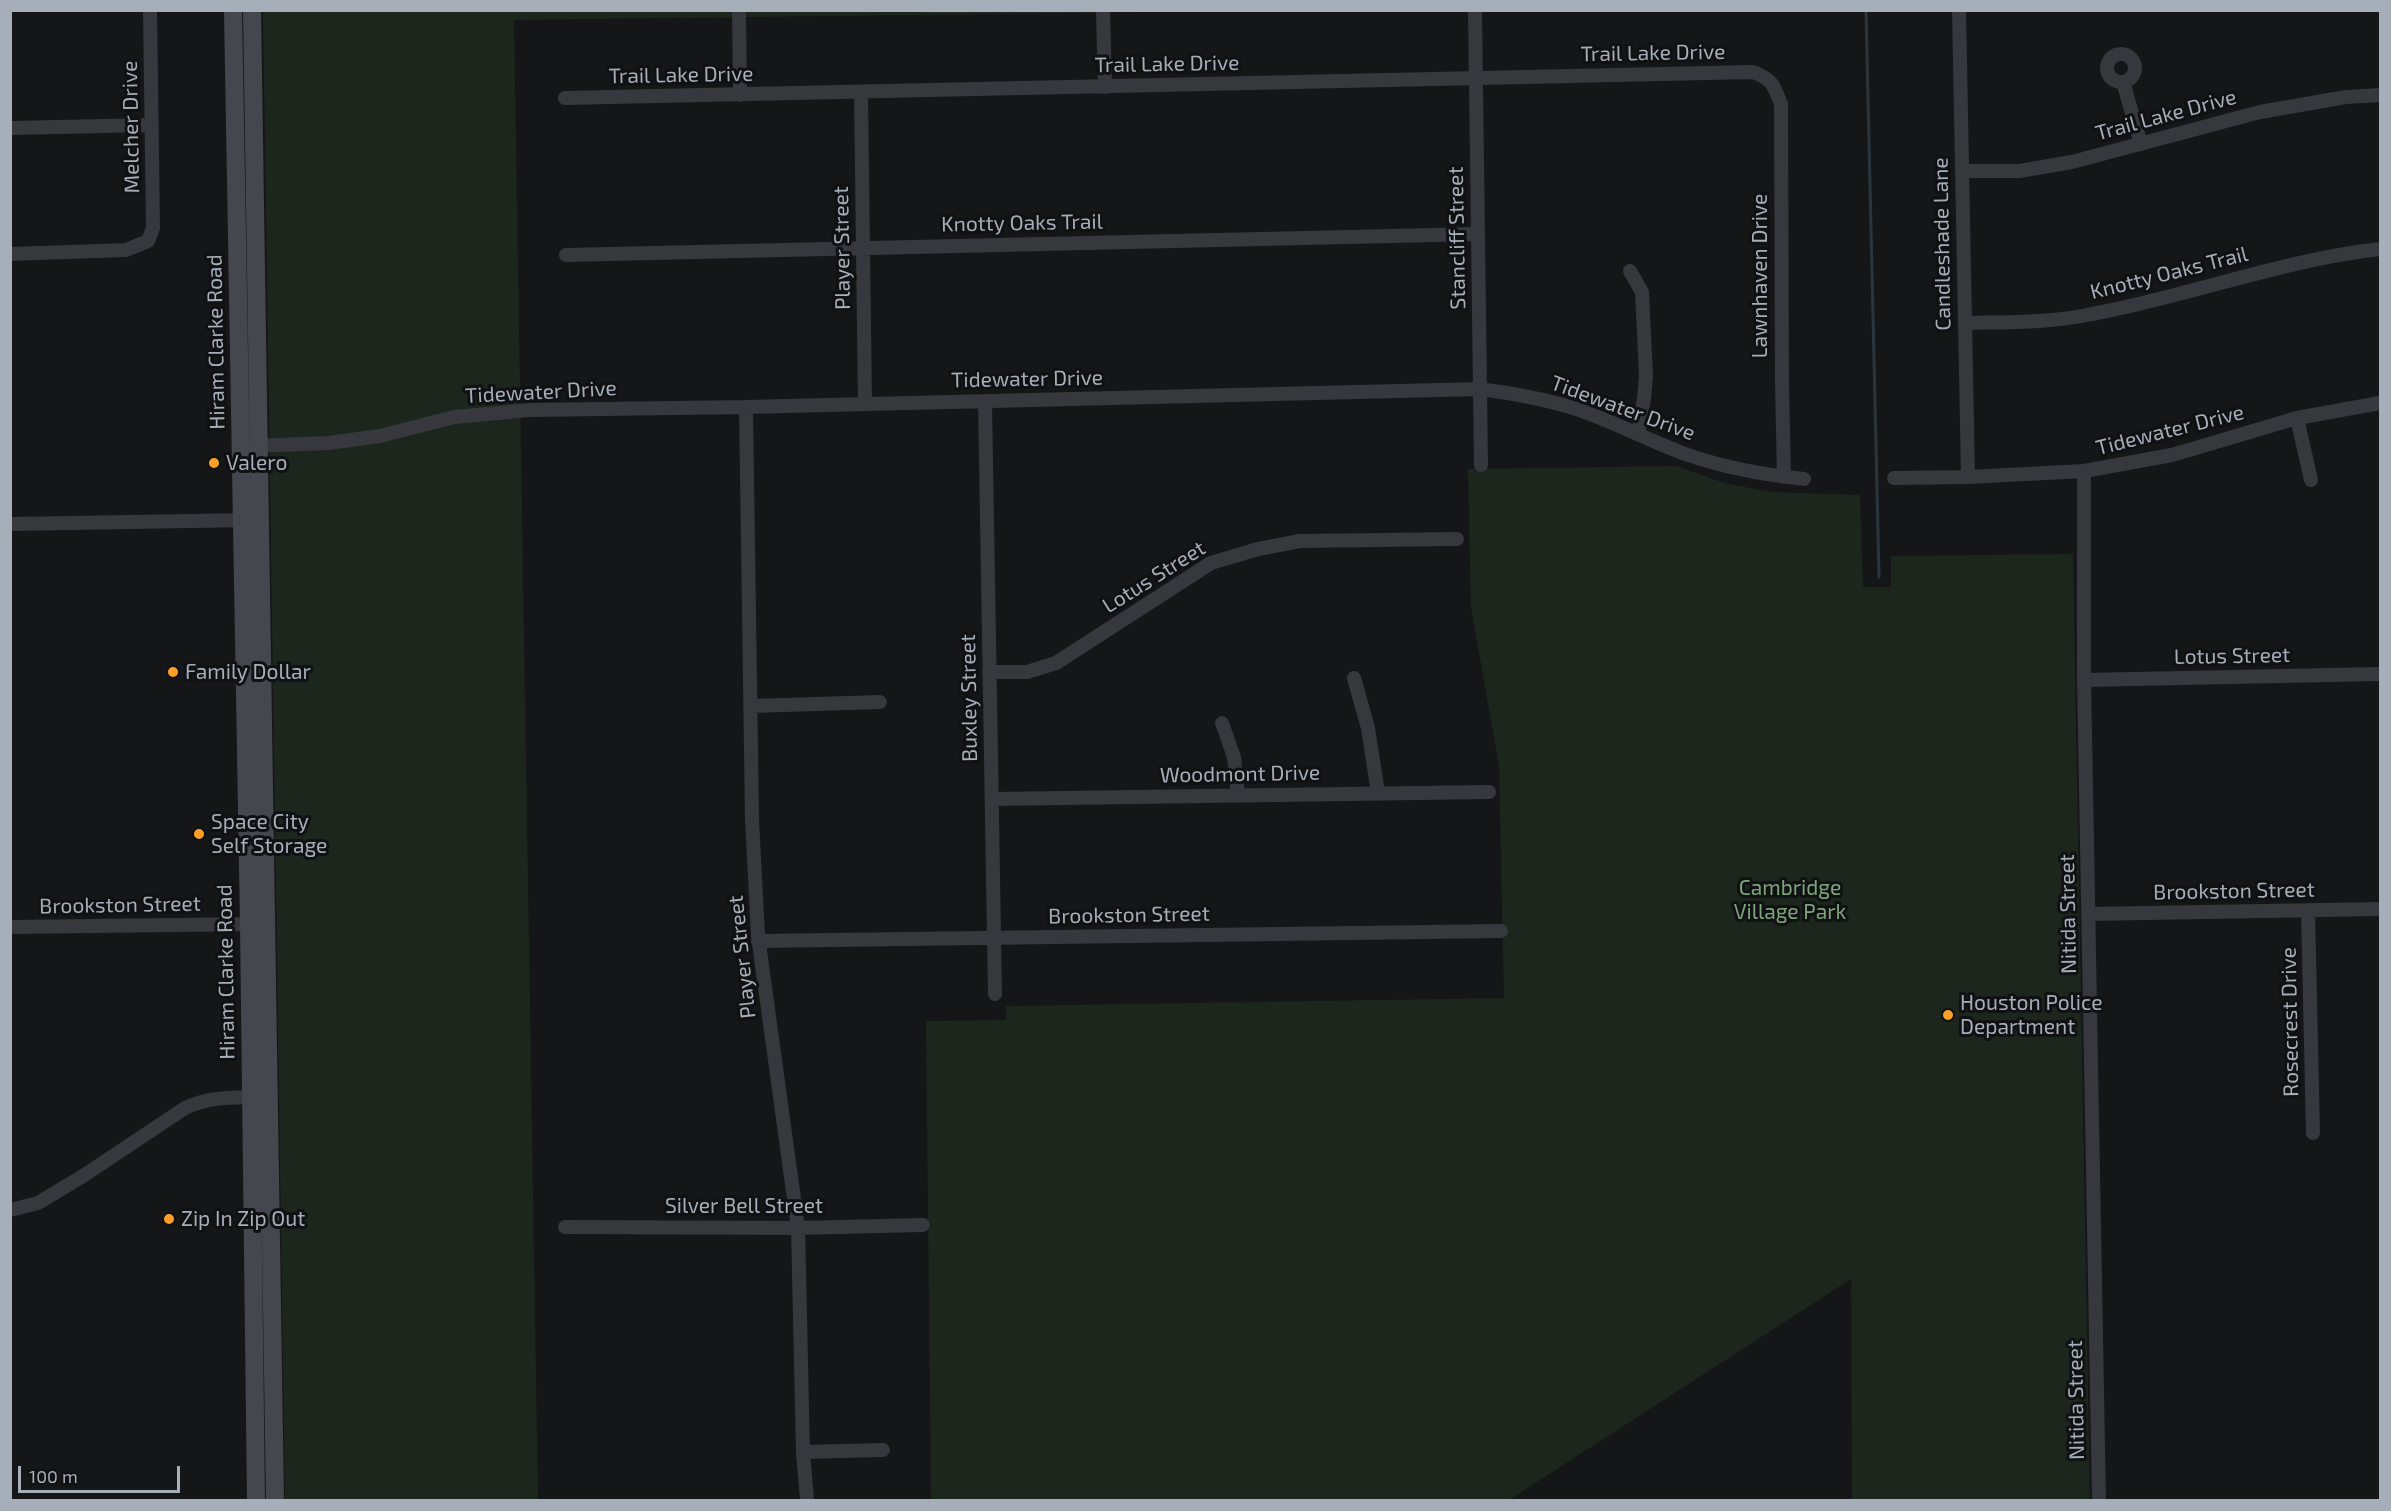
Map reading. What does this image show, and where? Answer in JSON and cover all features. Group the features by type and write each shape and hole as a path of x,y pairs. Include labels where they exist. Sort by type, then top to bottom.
{"main road":[{"name":"Hiram Clarke Road","path":"233,10 246,252 254,724 259,1097 253,1278 256,1500"},
{"name":"Hiram Clarke Road","path":"246,252 252,10"},
{"path":"234,53 252,53"},
{"name":"Hiram Clarke Road","path":"259,1097 271,1279 275,1500"},
{"path":"253,1278 271,1279"},
{"path":"255,1418 274,1417"}],"street":[{"name":"Melcher Drive","path":"10,254 126,250 148,241 153,228 150,10"},
{"path":"739,10 740,95"},
{"name":"Stancliff Street","path":"1475,10 1481,465"},
{"name":"Candleshade Lane","path":"1959,10 1968,477"},
{"path":"1103,11 1105,87"},
{"name":"Trail Lake Drive","path":"566,98 1753,72 1768,78"},
{"name":"Lawnhaven Drive","path":"1768,78 1776,89 1781,104 1784,477"},
{"path":"2123,82 2141,144"},
{"name":"Player Street","path":"861,93 865,403"},
{"name":"Trail Lake Drive","path":"1962,171 2019,171 2072,162 2260,112 2346,97 2380,95"},
{"path":"10,128 151,125"},
{"name":"Knotty Oaks Trail","path":"566,255 1478,234"},
{"name":"Knotty Oaks Trail","path":"1965,323 2031,321 2089,315 2289,264 2380,249"},
{"path":"1630,271 1642,292 1646,376 1638,434"},
{"name":"Tidewater Drive","path":"249,446 329,443 380,436 454,417 530,410 1480,389 1526,396 1571,407 1688,454 1726,466 1804,479"},
{"name":"Buxley Street","path":"985,401 995,994"},
{"name":"Tidewater Drive","path":"1894,478 2084,471 2172,455 2298,418 2380,403"},
{"name":"Player Street","path":"746,407 752,819 758,941 798,1228 802,1321 803,1452 807,1500"},
{"path":"2298,418 2311,480"},
{"name":"Nitida Street","path":"2084,471 2084,680 2099,1500"},
{"path":"10,524 250,520"},
{"name":"Lotus Street","path":"989,672 1027,672 1056,663 1211,562 1257,549 1300,541 1457,539"},
{"name":"Lotus Street","path":"2084,680 2380,674"},
{"path":"1354,678 1368,728 1377,793"},
{"path":"752,706 880,702"},
{"path":"1222,723 1234,757 1238,795"},
{"name":"Woodmont Drive","path":"992,799 1489,792"},
{"name":"Brookston Street","path":"2089,914 2380,909"},
{"name":"Rosecrest Drive","path":"2308,910 2313,1133"},
{"name":"Brookston Street","path":"10,927 257,924"},
{"name":"Brookston Street","path":"758,941 1500,931"},
{"path":"10,1210 38,1203 192,1104 216,1097 259,1097"},
{"name":"Silver Bell Street","path":"565,1227 798,1228 923,1225"},
{"path":"803,1452 883,1450"}],"green space":[{"path":"263,11 1223,11 514,20 538,1500 285,1500"},
{"name":"Cambridge Village Park","path":"1677,466 1724,483 1771,492 1860,495 1863,587 1891,587 1891,556 2073,554 2090,1500 1852,1500 1851,1279 1509,1500 931,1500 926,1021 1006,1020 1006,1006 1504,998 1499,766 1471,607 1468,469"}],"waterway":[{"path":"1866,10 1879,577"}],"place":[{"name":"Valero","path":"214,463"},
{"name":"Family Dollar","path":"173,672"},
{"name":"Space City Self Storage","path":"199,834"},
{"name":"Houston Police Department","path":"1948,1015"},
{"name":"Zip In Zip Out","path":"169,1219"}]}
